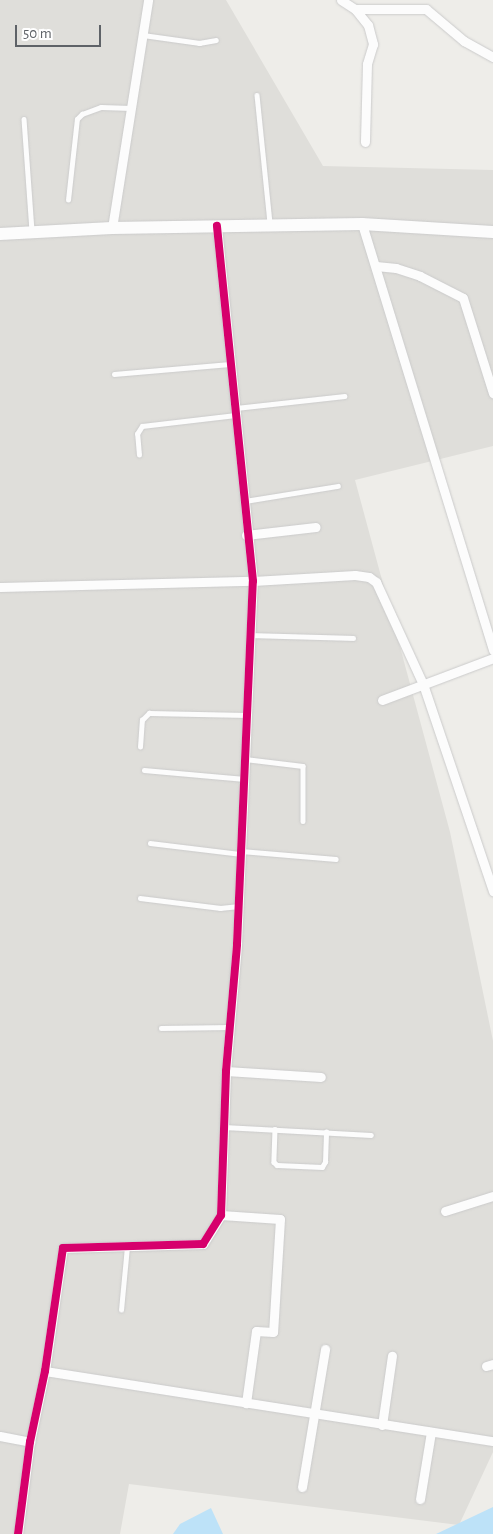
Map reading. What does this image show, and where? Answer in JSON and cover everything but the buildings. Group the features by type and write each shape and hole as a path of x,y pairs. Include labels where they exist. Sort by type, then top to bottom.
{"street":[{"path":"112,228 148,0"},
{"path":"342,0 355,9 368,25 373,44 367,64 365,142"},
{"path":"355,9 426,8 464,41 493,57"},
{"path":"362,224 493,650"},
{"path":"0,234 112,228 362,224 493,232"},
{"path":"18,1534 30,1442 45,1371 63,1248 203,1244 221,1215 226,1071 239,906 253,581 246,535 217,226"},
{"path":"376,266 396,268 420,276 463,298 493,394"},
{"path":"246,535 316,527"},
{"path":"0,587 253,581 356,575 376,582 423,684 493,891"},
{"path":"382,700 493,658"},
{"path":"226,1071 321,1077"},
{"path":"444,1211 493,1196"},
{"path":"221,1215 280,1219 273,1332 256,1331 246,1403"},
{"path":"302,1488 325,1349"},
{"path":"382,1425 392,1356"},
{"path":"45,1371 493,1442"},
{"path":"420,1499 431,1432"},
{"path":"0,1436 30,1442"}],"lane":[{"path":"143,35 199,43 216,40"},
{"path":"258,95 271,225"},
{"path":"68,200 77,119 82,114 101,107 132,108"},
{"path":"24,119 32,232"},
{"path":"114,374 230,364"},
{"path":"139,455 137,434 142,426 344,396"},
{"path":"243,502 338,486"},
{"path":"251,635 353,638"},
{"path":"140,747 142,720 149,713 247,715"},
{"path":"245,759 298,763 303,766 304,821"},
{"path":"144,770 245,779"},
{"path":"150,843 241,853 336,859"},
{"path":"140,898 220,908 239,906"},
{"path":"160,1028 230,1027"},
{"path":"224,1127 370,1134"},
{"path":"275,1130 274,1162 277,1165 322,1167 325,1162 326,1132"},
{"path":"121,1310 126,1246"}],"shaded area":[{"path":"0,0 226,0 323,166 493,170 493,446 355,480 450,832 493,1041 493,1452 459,1525 129,1484 120,1534 0,1534"}],"water":[{"path":"493,1507 493,1534 436,1534"},
{"path":"211,1508 223,1534 173,1534 180,1524"}],"cycle path":[{"path":"18,1534 30,1442 45,1371 63,1248 203,1244 221,1215 226,1071 237,944 253,581 217,226"}]}
